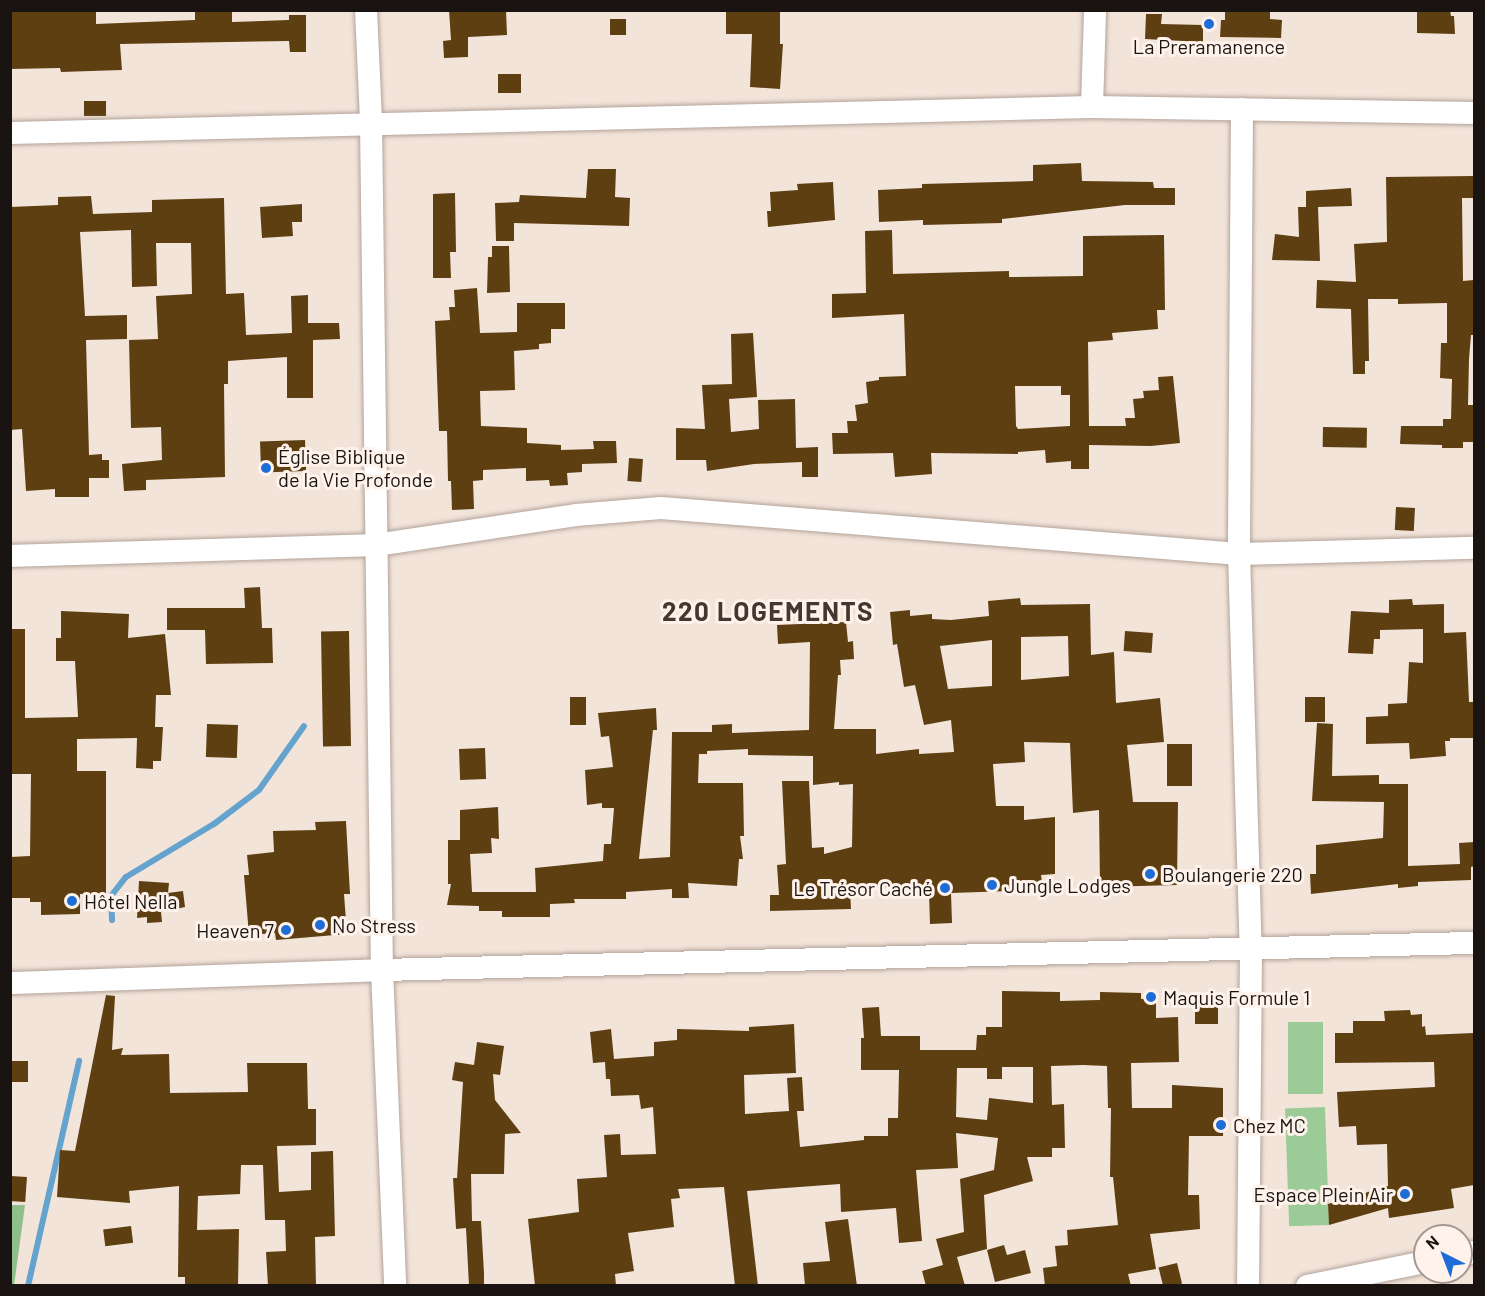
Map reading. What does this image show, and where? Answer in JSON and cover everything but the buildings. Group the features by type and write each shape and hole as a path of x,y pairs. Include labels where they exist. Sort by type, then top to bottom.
{"street":[{"path":"366,10 371,122 382,970 395,1286"},
{"path":"1092,106 1095,10"},
{"path":"10,133 371,122 1092,106 1474,113"},
{"path":"1242,110 1239,554 1251,950 1248,1286"},
{"path":"10,556 376,545 564,517 661,508 1239,554 1474,548"},
{"path":"10,983 382,970 1474,943"},
{"path":"1307,1286 1413,1264"}],"green space":[{"path":"1288,1022 1323,1022 1323,1094 1288,1094"},
{"path":"1325,1107 1329,1225 1289,1226 1285,1108"},
{"path":"10,1205 25,1205 14,1286 10,1285"}],"waterway":[{"path":"112,920 111,896 126,877 214,824 259,790 304,726"},
{"path":"28,1286 79,1061"}],"place":[{"name":"La Preramanence","path":"1209,24"},
{"name":"Église Biblique de la Vie Profonde","path":"266,468"},
{"name":"Boulangerie 220","path":"1150,874"},
{"name":"Jungle Lodges","path":"992,885"},
{"name":"Le Trésor Caché","path":"945,888"},
{"name":"Hôtel Nella","path":"72,901"},
{"name":"No Stress","path":"320,925"},
{"name":"Heaven 7","path":"286,930"},
{"name":"Maquis Formule 1","path":"1151,997"},
{"name":"Chez MC","path":"1221,1125"},
{"name":"Espace Plein Air","path":"1405,1194"}],"district":[{"name":"220 LOGEMENTS","path":"768,611"}]}
